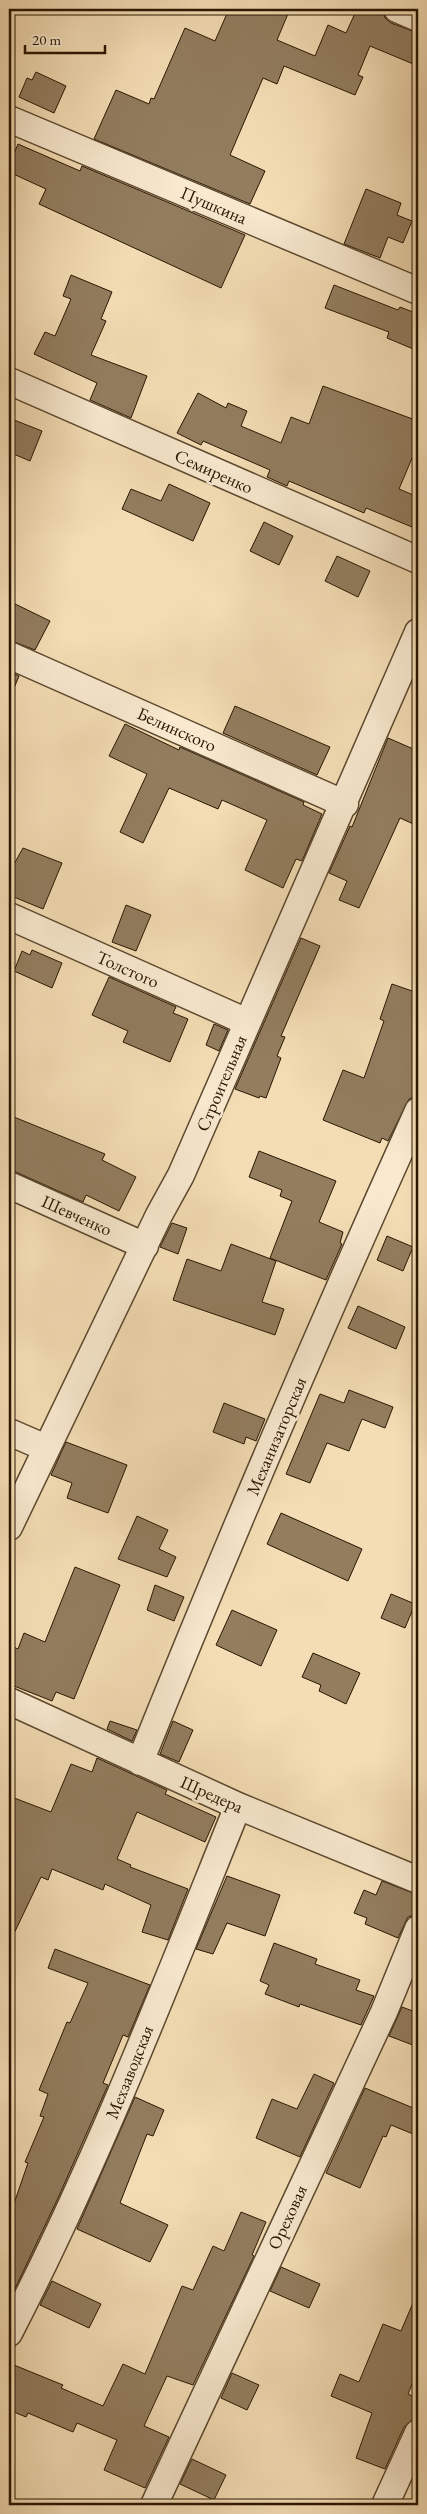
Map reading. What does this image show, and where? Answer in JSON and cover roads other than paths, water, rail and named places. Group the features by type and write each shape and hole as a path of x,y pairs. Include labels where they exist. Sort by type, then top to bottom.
{"street":[{"path":"397,9 418,18"},
{"name":"Пушкина","path":"9,119 418,291"},
{"name":"Семиренко","path":"9,381 418,560"},
{"name":"Строительная","path":"9,1527 159,1215 182,1175 247,1022 345,804 418,632"},
{"name":"Белинского","path":"9,655 345,804"},
{"name":"Толстого","path":"9,916 247,1022"},
{"name":"Механизаторская","path":"140,1762 196,1623 418,1111"},
{"name":"Шевченко","path":"9,1185 145,1246"},
{"path":"9,1432 46,1448"},
{"name":"Шредера","path":"9,1701 238,1806 418,1880"},
{"name":"Мехзаводская","path":"9,2333 74,2202 128,2078 238,1806"},
{"name":"Ореховая","path":"154,2505 384,2012 418,1929"},
{"path":"385,2505 418,2433"}]}
